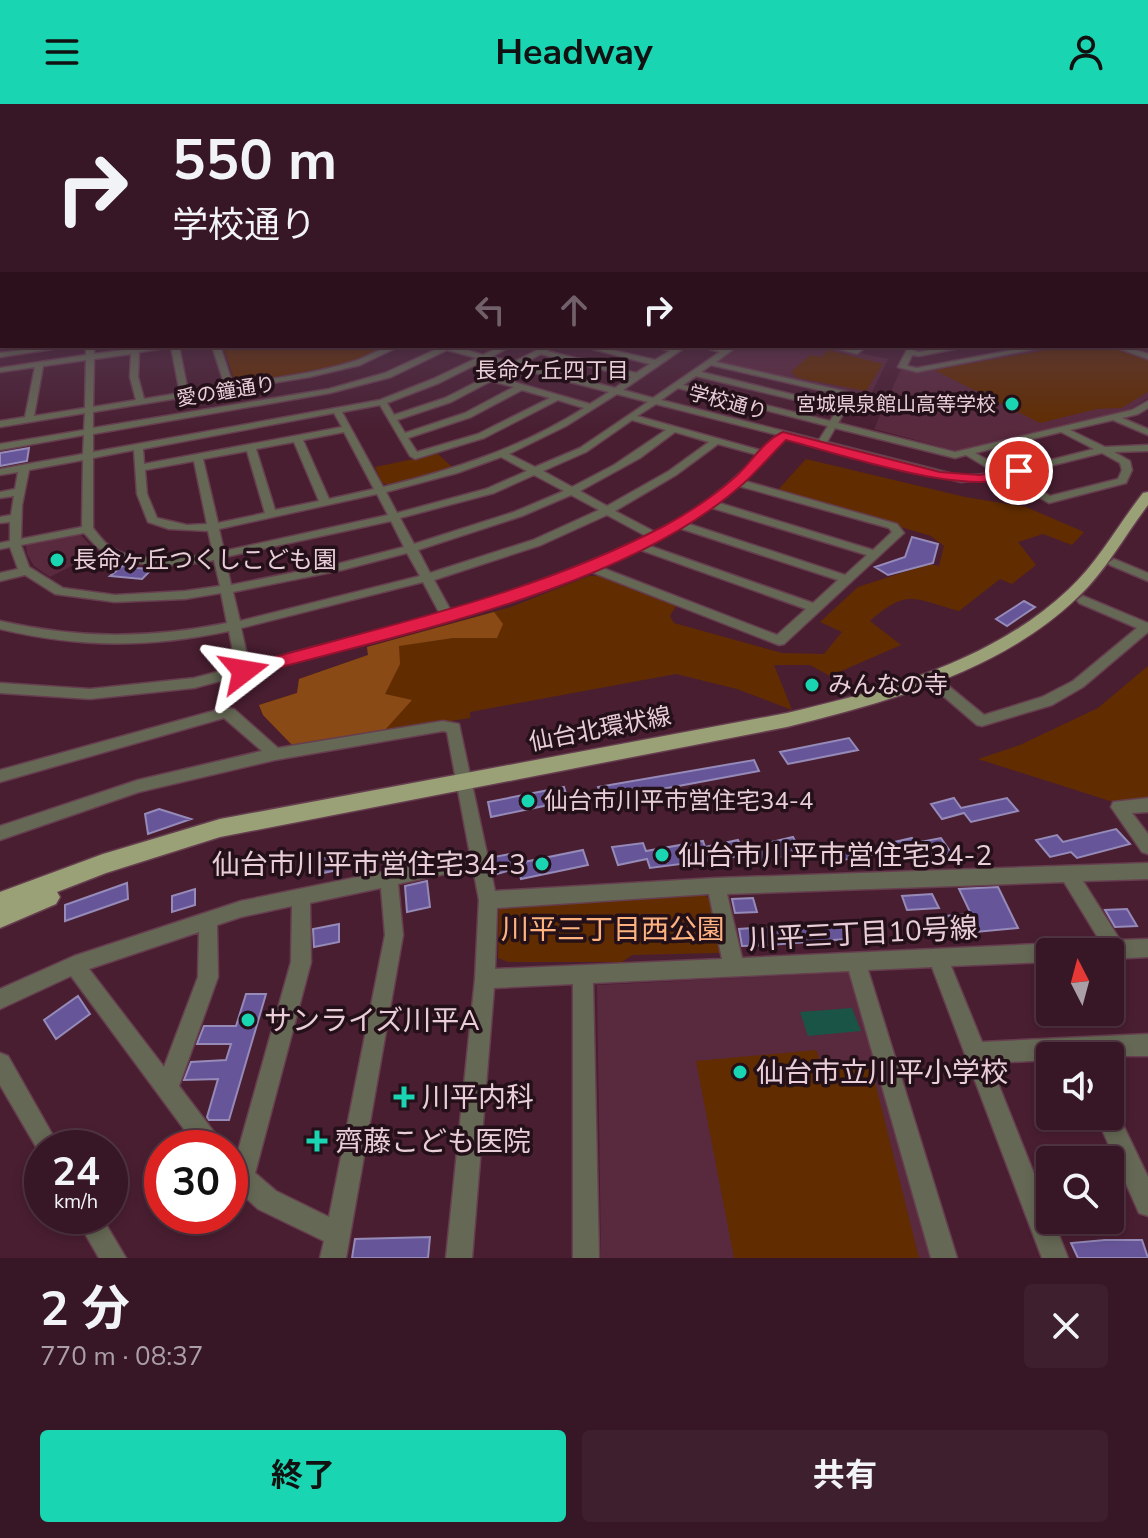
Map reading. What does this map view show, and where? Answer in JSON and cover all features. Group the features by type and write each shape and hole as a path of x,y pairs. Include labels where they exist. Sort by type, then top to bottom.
{"main road":[{"name":"仙台北環状線","path":"0,917 63,891 179,851 467,786 787,720 870,699 943,672 1004,642 1071,596 1095,570 1148,496"},
{"name":"仙台北環状線","path":"0,903 103,864 220,828 816,724 940,686 1020,646 1083,600 1114,563 1148,513"}],"street":[{"path":"0,355 45,348"},
{"path":"90,348 87,529 94,540 107,550 158,562 221,557 397,517 490,491 583,450 730,349"},
{"path":"0,370 90,358 135,348 135,389 141,402"},
{"path":"175,348 184,394"},
{"path":"217,348 230,387"},
{"path":"0,424 336,369 391,348"},
{"name":"愛の鐘通り","path":"0,447 284,399 370,381 444,348"},
{"name":"学校通り","path":"449,348 940,476 980,479 1106,450 1148,448"},
{"path":"0,472 382,402 503,348"},
{"path":"393,418 448,400 547,348"},
{"path":"593,348 657,363"},
{"path":"138,447 145,508 152,520 174,528 214,526 381,490 503,454 590,407 680,348"},
{"path":"839,348 857,352 861,348"},
{"path":"983,348 998,355"},
{"path":"912,349 902,367 917,370 1035,348"},
{"path":"1122,348 1148,357"},
{"path":"540,352 637,376"},
{"path":"711,363 850,395 821,445"},
{"path":"29,419 39,365"},
{"path":"695,373 843,409"},
{"path":"490,378 590,407"},
{"path":"274,380 293,420"},
{"path":"678,386 946,453 967,452 1063,430 1135,412 1148,404"},
{"path":"404,436 468,415 521,387"},
{"path":"382,402 415,456 481,436 556,398"},
{"path":"338,412 397,517 447,616"},
{"path":"1113,417 1148,432"},
{"path":"633,418 764,454"},
{"path":"140,468 347,429"},
{"path":"0,577 25,571 56,587 112,599 185,598 225,591 492,524 570,492 625,464 672,430"},
{"path":"967,452 1049,500 1122,481 1127,470 1125,461 1063,430"},
{"path":"0,688 90,694 194,683 516,596 590,567 677,524 738,482 783,435"},
{"path":"298,439 325,502"},
{"path":"0,625 74,640 133,642 233,628 427,578 525,549 609,512 663,483 715,442"},
{"path":"251,447 271,514"},
{"path":"503,454 654,536"},
{"path":"198,457 244,671"},
{"path":"24,468 16,543 25,571"},
{"path":"590,567 779,641 872,553 898,533 893,526 738,482"},
{"path":"0,495 21,491"},
{"path":"708,503 872,553"},
{"path":"0,520 17,517"},
{"path":"677,524 846,579"},
{"path":"0,546 87,529"},
{"path":"637,545 814,608"},
{"path":"1114,563 1148,577"},
{"path":"940,686 982,721 1047,701 1078,684 1146,627 1083,600"},
{"path":"0,776 224,713 229,713 275,754"},
{"path":"0,833 110,794 275,754 449,726 456,731 488,900 485,979 459,1258"},
{"path":"1148,805 1119,807 1148,847"},
{"path":"0,999 74,965 208,920 301,896 480,859"},
{"path":"488,900 716,886 1148,871"},
{"path":"1069,874 1108,938"},
{"path":"248,1183 267,1200 335,1246 394,935 389,878"},
{"path":"716,886 734,967"},
{"path":"248,1133 301,962 301,896"},
{"path":"167,1089 208,977 208,920"},
{"name":"川平三丁目10号線","path":"1124,949 1148,948"},
{"name":"川平三丁目10号線","path":"485,979 1036,953"},
{"path":"938,957 1055,1258"},
{"path":"856,962 944,1258"},
{"path":"74,965 198,1130"},
{"path":"583,975 586,1258"},
{"path":"1124,1048 1148,1045"},
{"path":"975,1053 1036,1053"},
{"path":"0,1064 38,1130"},
{"path":"1114,1130 1148,1204"},
{"path":"98,1234 113,1258"}],"shaded area":[{"path":"739,348 836,348 888,359 870,397 718,362"},
{"name":"宮城県泉館山高等学校","path":"1047,348 1116,348 1148,359 1148,398 1129,410 957,451 874,429 901,369 921,372"},
{"name":"長命ヶ丘つくしこども園","path":"80,534 97,553 50,577 34,566 27,554 26,544"},
{"path":"494,612 503,624 497,638 453,638 399,646 400,664 385,694 412,700 384,731 293,746 263,715 259,705 297,693 299,679 368,655 367,647"},
{"name":"仙台市立川平小学校","path":"853,972 936,1258 601,1258 597,985"},
{"path":"852,1008 861,1031 808,1036 800,1012"}],"green space":[{"path":"224,348 387,348 352,363 236,385"},
{"path":"1058,348 1112,348 1148,360 1148,392 1121,408 1097,409 1040,423 934,370"},
{"path":"828,350 883,364 866,391 798,378 791,372 810,355 821,357"},
{"path":"438,454 453,468 392,485 382,483 375,467"},
{"path":"806,459 965,497 1026,507 1084,532 1072,545 1043,534 1018,542 1036,565 1012,584 1000,579 959,611 912,599 894,604 870,621 901,645 830,676 810,665 774,665 792,710 737,689 676,674 470,712 470,718 293,746 263,715 259,705 297,693 299,679 368,655 367,647 511,607 589,576 598,576 676,606 670,616 674,623 782,653 824,654 842,632 820,622 858,587 929,564 939,566 944,546 931,536 777,491"},
{"path":"1148,666 1148,799 1110,801 978,759 1020,745 1098,708"},
{"name":"川平三丁目西公園","path":"698,891 713,901 724,951 632,955 622,962 508,962 498,958 499,902"},
{"path":"816,1050 822,1066 870,1062 919,1258 734,1258 696,1061"}],"building":[{"path":"29,448 27,461 0,466 0,453"},
{"path":"912,537 938,544 933,563 888,575 875,567 905,557"},
{"path":"124,565 152,569 142,579 110,576"},
{"path":"1024,601 1035,607 1007,626 996,619"},
{"path":"849,738 858,750 788,764 780,752"},
{"path":"754,760 759,771 603,800 598,787"},
{"name":"仙台市川平市営住宅34-4","path":"564,787 568,801 491,817 488,802"},
{"path":"954,798 961,808 1007,798 1018,811 971,822 964,813 942,819 931,804"},
{"path":"159,809 191,819 148,834 145,814"},
{"path":"1116,829 1130,844 1077,858 1071,852 1050,857 1036,840 1057,835 1063,842"},
{"path":"793,837 801,852 747,865 742,856 650,868 647,859 618,865 612,847 643,843 646,851 703,841 705,847 738,840 742,849"},
{"path":"912,838 915,843 941,838 952,854 927,859 921,851 894,856 886,844"},
{"path":"862,841 871,855 843,860 835,846"},
{"name":"仙台市川平市営住宅34-3","path":"583,850 588,865 521,879 518,868 497,874 494,857 516,853 519,863"},
{"path":"341,853 342,869 319,874 319,858"},
{"path":"427,881 430,907 407,912 405,886"},
{"path":"127,883 128,899 65,921 65,905"},
{"path":"998,887 1018,928 954,934 945,916 971,914 959,889"},
{"path":"195,889 195,905 172,912 172,896"},
{"path":"932,894 939,908 907,910 902,896"},
{"path":"753,898 757,912 735,913 732,899"},
{"path":"1127,909 1137,926 1115,927 1105,910"},
{"path":"840,922 846,939 769,945 742,946 739,929"},
{"path":"339,924 339,942 314,947 313,929"},
{"path":"246,994 266,994 229,1120 209,1120 207,1117 218,1079 184,1080 191,1062 226,1060 231,1044 197,1044 204,1026 236,1026"},
{"path":"78,996 90,1014 56,1039 44,1020"},
{"path":"430,1237 428,1258 352,1258 355,1239"},
{"path":"1142,1240 1148,1258 1078,1258 1071,1243"}],"place":[{"name":"宮城県泉館山高等学校","path":"1012,404"},
{"name":"長命ヶ丘つくしこども園","path":"57,560"},
{"name":"みんなの寺","path":"812,685"},
{"name":"仙台市川平市営住宅34-4","path":"528,801"},
{"name":"仙台市川平市営住宅34-2","path":"662,855"},
{"name":"仙台市川平市営住宅34-3","path":"542,864"},
{"name":"サンライズ川平A","path":"248,1020"},
{"name":"仙台市立川平小学校","path":"740,1072"},
{"name":"川平内科","path":"404,1097"},
{"name":"齊藤こども医院","path":"317,1141"}],"district":[{"name":"長命ケ丘四丁目","path":"552,370"}],"route":[{"path":"244,671 485,606 607,560 673,527 738,482 783,435 940,476 980,479 1019,471"}]}
